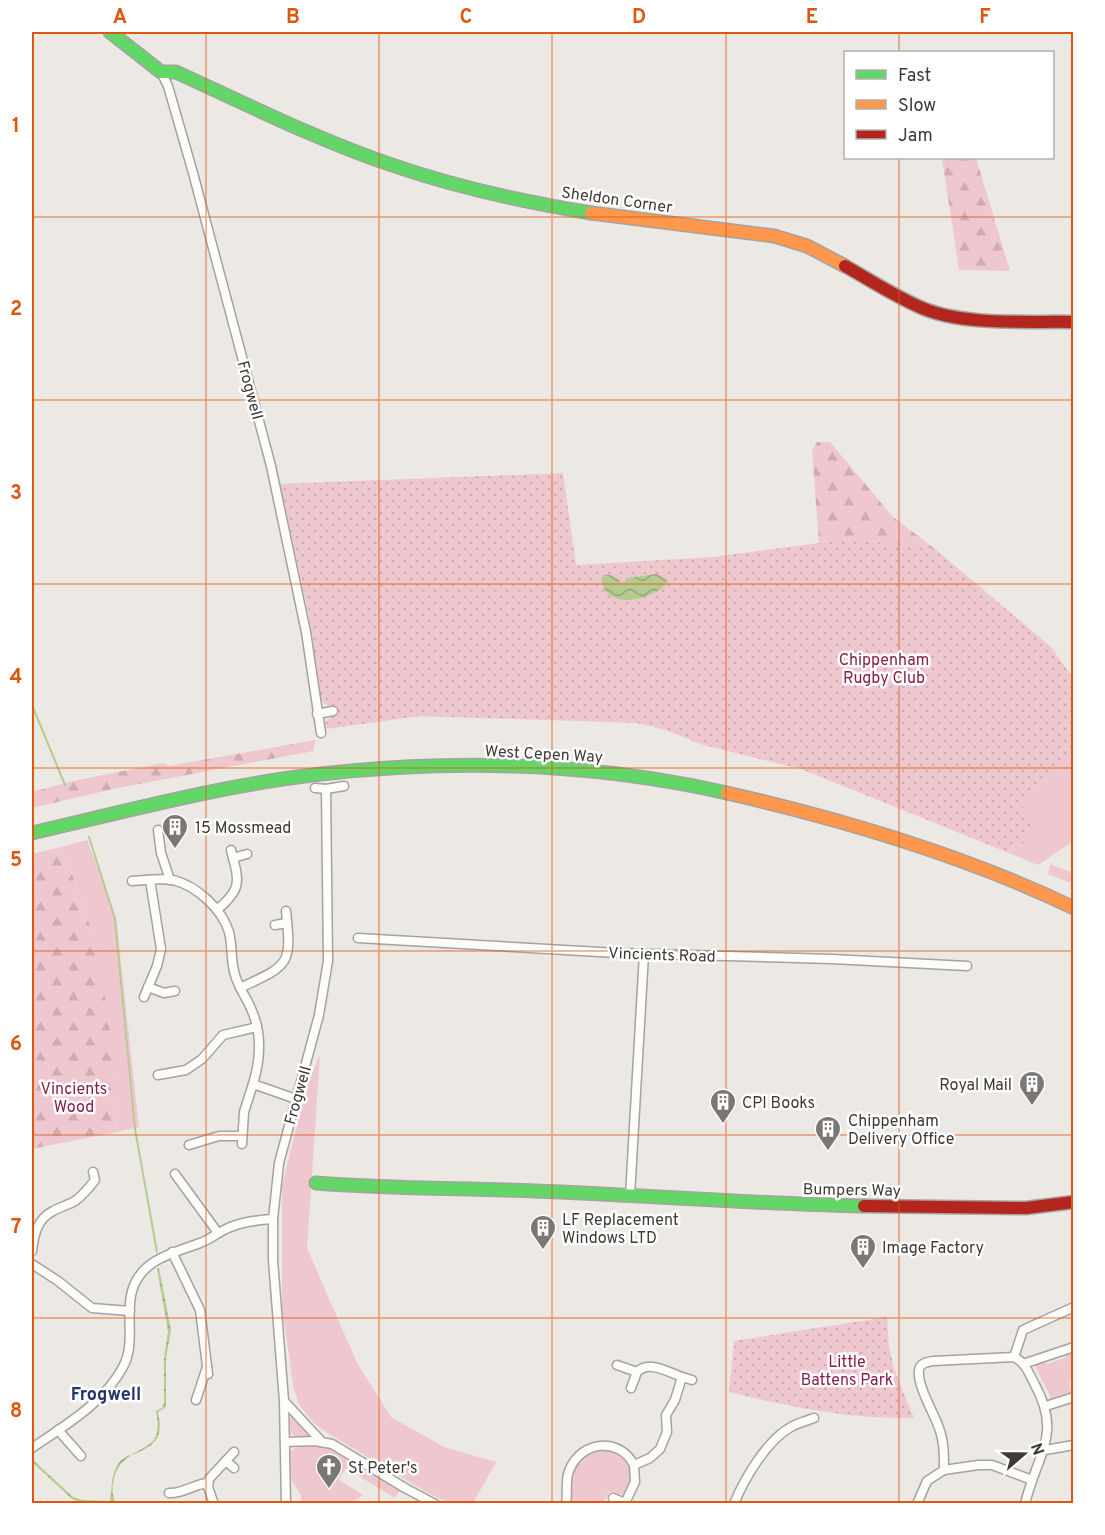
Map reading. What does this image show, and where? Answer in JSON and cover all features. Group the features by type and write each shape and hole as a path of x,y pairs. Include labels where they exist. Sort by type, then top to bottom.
{"main road":[{"path":"110,32 160,72"},
{"name":"Sheldon Corner","path":"160,72 176,72 328,141 394,166 484,193 544,206 774,236 807,246 922,308 948,316 967,319 1074,322"},
{"name":"West Cepen Way","path":"32,833 239,787 321,774 460,765 552,767 660,779 780,804 894,838 1043,893 1074,908"},
{"name":"West Cepen Way","path":"1043,893 1074,898"},
{"name":"Bumpers Way","path":"316,1183 379,1188 536,1191 748,1203 972,1209 1026,1208 1074,1202"}],"street":[{"name":"Frogwell","path":"160,72 168,86 196,182 271,466 306,632 321,733"},
{"path":"317,714 333,711"},
{"path":"315,788 344,786"},
{"name":"Frogwell","path":"286,1503 284,1401 273,1260 273,1219 278,1171 319,1015 328,960 326,789"},
{"path":"158,830 161,853 170,880"},
{"path":"217,910 232,897 237,888 238,876 232,854 247,854"},
{"path":"144,997 159,960 161,943 150,880"},
{"path":"132,881 170,880 192,889 217,910 230,935 232,965 240,988 252,1009 257,1027 258,1057 253,1084 245,1106 242,1140 221,1136 194,1140"},
{"path":"240,988 268,975 282,964 288,953 289,944 286,911"},
{"path":"275,925 287,923"},
{"name":"Vincients Road","path":"358,938 644,954 967,966"},
{"path":"630,1196 644,954"},
{"path":"148,987 165,993 175,991"},
{"path":"158,1075 170,1071 186,1070 196,1064 223,1035 257,1027"},
{"path":"253,1084 296,1099"},
{"path":"175,1174 218,1233"},
{"path":"32,1251 33,1234 44,1216 81,1197 97,1178"},
{"path":"32,1448 90,1405 119,1374 129,1350 132,1291 139,1277 156,1261 172,1252 200,1243 247,1222 273,1219"},
{"path":"172,1252 201,1314 207,1370 196,1400"},
{"path":"32,1264 58,1281 88,1310 130,1311"},
{"path":"1014,1358 1023,1330 1074,1307"},
{"path":"1023,1364 1074,1347"},
{"path":"944,1470 941,1434 922,1387 919,1374 921,1363 1014,1358 1023,1364 1046,1407 1048,1427 1045,1450 1025,1503"},
{"path":"617,1365 637,1372"},
{"path":"631,1388 637,1372 649,1366 692,1380"},
{"path":"634,1465 650,1458 660,1449 667,1432 666,1415 675,1400 682,1377"},
{"path":"1046,1407 1074,1397"},
{"path":"284,1401 322,1442"},
{"path":"734,1503 752,1470 778,1437 792,1426 814,1418"},
{"path":"58,1430 77,1447 81,1456"},
{"path":"285,1442 332,1444 405,1488 435,1503"},
{"path":"566,1503 569,1471 578,1457 586,1450 601,1445 613,1447 626,1454 634,1465 635,1482 626,1503 613,1498"},
{"path":"1045,1450 1074,1445"},
{"path":"214,1503 208,1483 211,1476 234,1452"},
{"path":"226,1461 234,1468"},
{"path":"917,1503 927,1481 944,1470 992,1465 1032,1480"},
{"path":"169,1493 176,1494 208,1483"}],"green space":[{"path":"942,159 976,159 1010,271 959,270"},
{"path":"817,442 830,442 892,516 935,549 849,539 819,543 812,451"},
{"name":"Chippenham Rugby Club","path":"563,473 576,565 713,557 849,539 935,549 1051,647 1073,678 1073,756 1019,801 1034,824 1024,843 1009,853 801,769 703,745 666,730 637,723 420,716 326,729 324,723 333,715 331,708 320,700 309,616 280,484"},
{"path":"316,740 313,751 113,789 32,808 32,792 73,781 163,763 169,766"},
{"path":"1073,756 1073,841 1038,865 1009,853 1024,843 1019,801"},
{"path":"87,840 116,917 139,1127 117,1132 112,1056 102,980 88,920 61,847"},
{"name":"Vincients Wood","path":"61,847 85,909 102,979 112,1055 117,1132 32,1149 32,854"},
{"path":"1050,864 1073,873 1073,884 1048,874"},
{"path":"320,1055 307,1248 357,1363 391,1417 444,1447 496,1462 473,1503 450,1503 428,1493 329,1434 315,1424 300,1406 294,1390 282,1307 282,1185 308,1082"},
{"name":"Little Battens Park","path":"887,1317 889,1346 894,1369 914,1418 890,1418 821,1411 729,1392 734,1341"},
{"path":"1073,1350 1069,1387 1073,1389 1073,1393 1052,1400 1034,1364 1043,1360 1047,1364 1067,1357 1065,1352"},
{"path":"290,1417 293,1417 313,1437 293,1436 290,1430"},
{"path":"326,1445 400,1490 395,1498 346,1468 339,1480 363,1495 350,1502 301,1503 301,1495 291,1479 290,1452 302,1446"},
{"path":"593,1449 613,1450 624,1458 630,1470 627,1490 623,1495 609,1492 604,1501 609,1503 572,1503 572,1479 576,1467 579,1461"}],"water":[{"path":"656,574 668,582 652,594 630,600 611,596 604,589 601,579 604,575 609,575 622,583 628,578"},
{"path":"159,1268 171,1330 166,1358 166,1407 158,1412 160,1429 156,1440 133,1455 154,1439 158,1428 156,1411 164,1404 164,1359 168,1331 157,1269"},
{"path":"129,1455 131,1456 125,1459 114,1477 113,1491 116,1503 82,1503 72,1499 32,1462 32,1459 73,1497 82,1500 110,1501 115,1469 118,1463"}],"waterway":[{"path":"32,705 65,785"},
{"path":"89,837 115,919 135,1129 157,1252"}],"traffic: fast":[{"path":"110,32 161,72 176,72 284,122 367,156 467,188 591,213"},
{"path":"32,833 175,799 248,785 321,774 422,766 576,770 627,775 727,793"},
{"path":"316,1183 864,1206"}],"traffic: slow":[{"path":"591,213 774,236 807,246 845,266"},
{"path":"727,793 860,827 947,855 1074,908"}],"traffic: jam":[{"path":"845,266 903,299 939,314 977,320 1074,322"},
{"path":"864,1206 1026,1208 1074,1202"}],"place":[{"name":"15 Mossmead","path":"175,850"},
{"name":"Royal Mail","path":"1032,1107"},
{"name":"CPI Books","path":"723,1125"},
{"name":"Chippenham Delivery Office","path":"828,1152"},
{"name":"LF Replacement Windows LTD","path":"543,1251"},
{"name":"Image Factory","path":"863,1270"},
{"name":"St Peter's","path":"329,1490"}],"district":[{"name":"Frogwell","path":"106,1394"}]}
